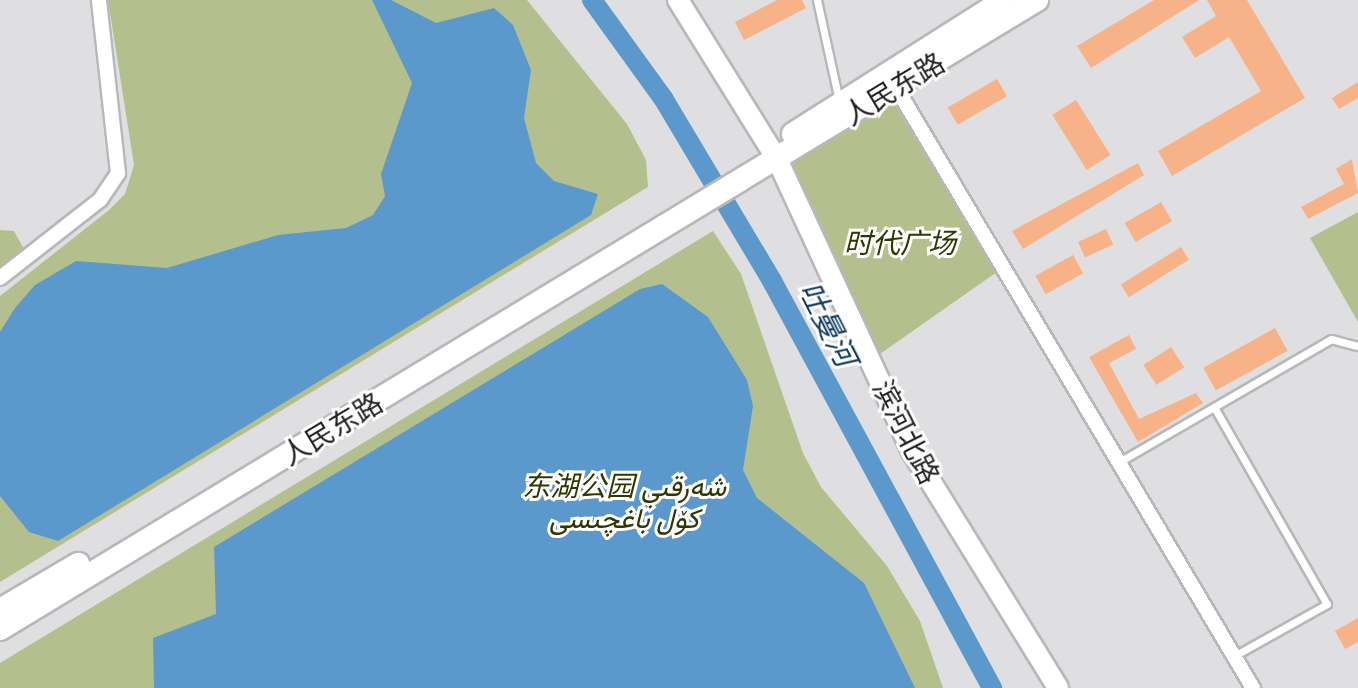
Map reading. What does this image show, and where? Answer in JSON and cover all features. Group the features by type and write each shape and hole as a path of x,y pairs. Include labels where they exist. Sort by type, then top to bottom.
{"main road":[{"name":"滨河北路","path":"678,0 774,154 913,453 1058,688"},
{"name":"人民东路","path":"774,154 840,103 1004,0"},
{"name":"人民东路","path":"0,629 774,154 897,89 1037,0"},
{"name":"人民东路","path":"0,610 659,224"}],"street":[{"path":"0,278 100,200 118,173 99,0"},
{"path":"897,89 1253,688"}],"lane":[{"path":"817,0 840,103"},
{"path":"1119,462 1331,339 1358,346"},
{"path":"1214,407 1327,604 1234,656"}],"green space":[{"path":"108,0 527,0 627,124 646,160 648,187 0,582 0,296 109,210 125,194 134,165"},
{"name":"时代广场","path":"897,89 1004,267 870,361 777,159"},
{"path":"1358,212 1358,322 1310,238"},
{"path":"0,230 14,231 25,251 0,271"},
{"name":"东湖公园 شەرقىي كۆل باغچىسى","path":"713,231 741,274 803,453 821,487 887,566 920,621 943,688 0,688 0,663"}],"water":[{"path":"372,0 391,0 436,23 494,8 513,25 531,70 524,118 536,163 554,181 598,194 591,215 58,541 29,532 0,496 0,332 15,308 35,285 76,261 167,268 278,235 346,228 373,215 385,196 381,174 412,83"},
{"name":"东湖公园 شەرقىي كۆل باغچىسى","path":"662,284 708,317 747,380 753,406 743,470 757,498 864,583 915,688 154,688 153,638 216,614 214,547 640,289"}],"building":[{"path":"777,0 802,0 806,8 744,40 735,22"},
{"path":"1154,0 1199,0 1091,68 1077,46"},
{"path":"1207,0 1247,0 1305,98 1172,176 1158,151 1261,91 1229,37 1195,58 1182,37 1216,16"},
{"path":"997,79 1007,96 958,125 948,108"},
{"path":"1358,82 1358,98 1339,109 1332,98"},
{"path":"1076,100 1110,155 1087,170 1052,115"},
{"path":"1352,159 1358,193 1308,219 1301,207 1344,184 1336,169"},
{"path":"1138,163 1144,175 1023,249 1012,231"},
{"path":"1161,202 1172,221 1136,242 1125,223"},
{"path":"1106,229 1113,244 1085,258 1078,242"},
{"path":"1181,247 1189,260 1129,297 1121,285"},
{"path":"1073,255 1083,273 1046,294 1035,276"},
{"path":"1275,328 1288,351 1216,390 1203,368"},
{"path":"1129,335 1136,349 1109,363 1139,419 1196,393 1203,403 1138,442 1089,357"},
{"path":"1171,347 1184,367 1156,385 1143,365"},
{"path":"1358,618 1358,642 1345,649 1335,631"}],"waterway":[{"name":"吐曼河","path":"592,0 663,98 772,281 992,688"}]}
